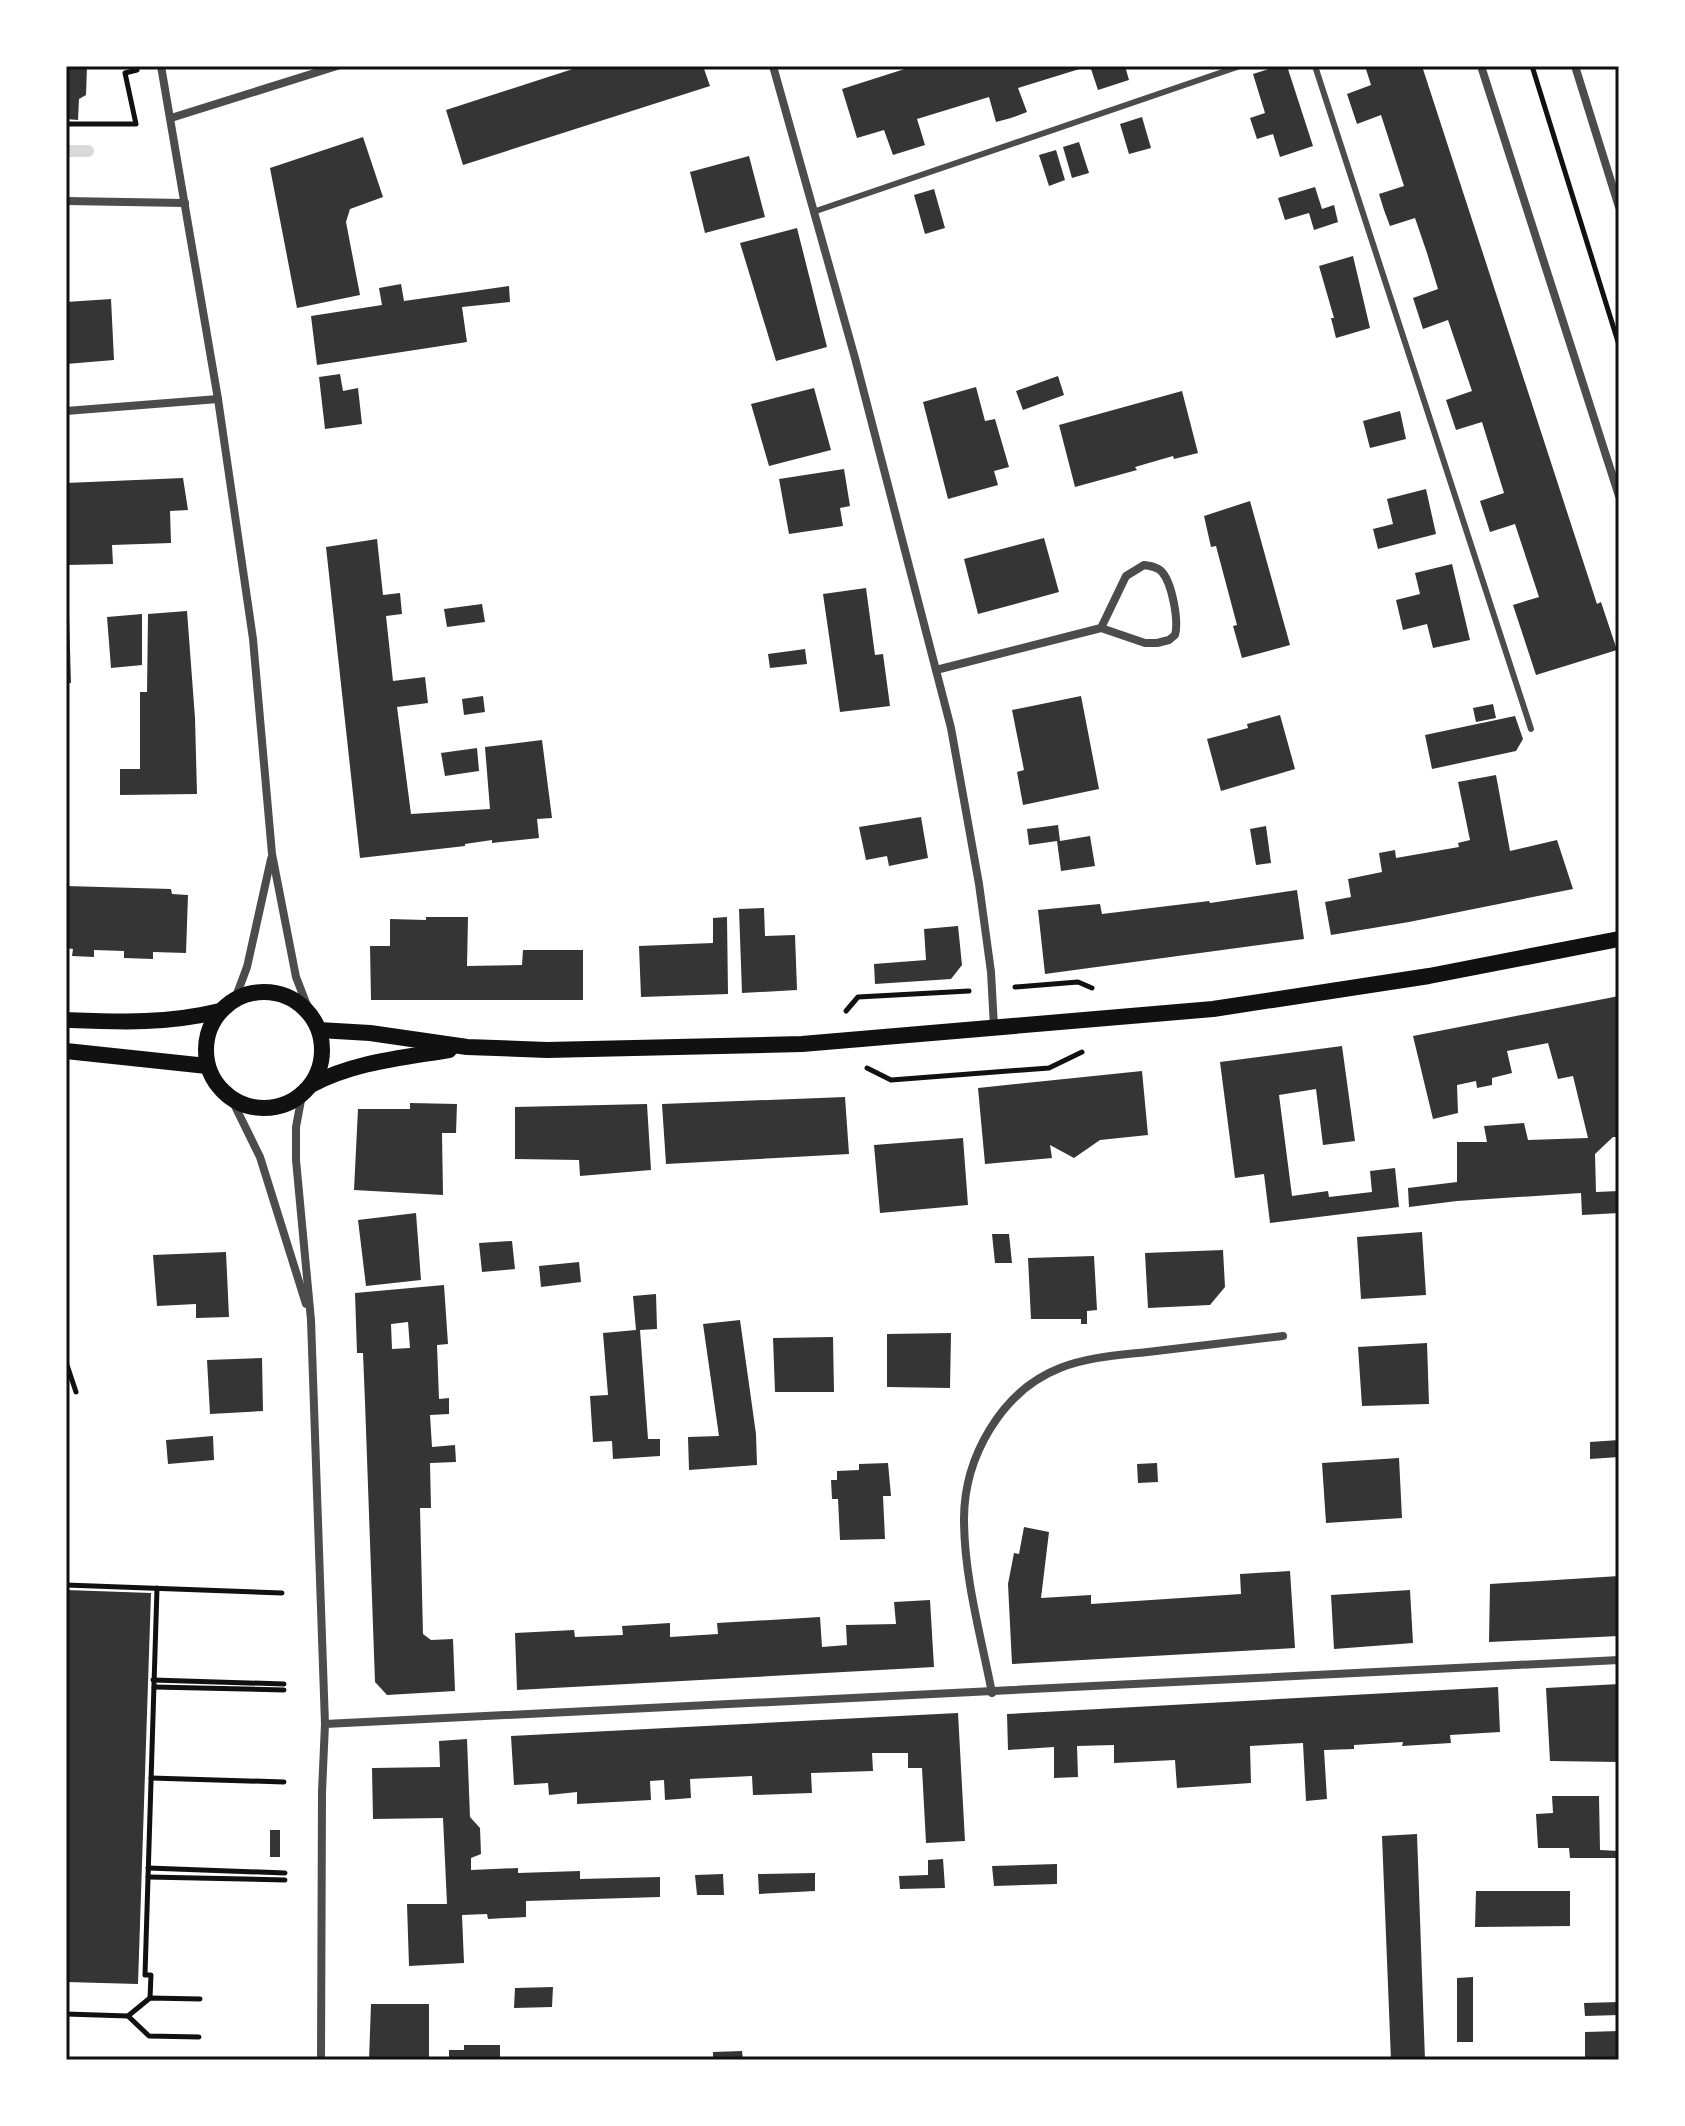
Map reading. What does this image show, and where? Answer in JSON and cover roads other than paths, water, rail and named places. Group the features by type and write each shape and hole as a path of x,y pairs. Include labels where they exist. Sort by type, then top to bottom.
{"main road":[{"path":"319,1030 370,1033 467,1047 618,1049 802,1044 1213,1009 1429,976 1619,939"},
{"path":"306,1090 320,1068 323,1049 319,1030 310,1013 294,1000 275,992 254,992 235,999 220,1011 210,1028 205,1047 207,1066 217,1085 232,1100 246,1106 275,1108 306,1090 335,1072 467,1047"},
{"path":"66,1020 146,1023 185,1020 220,1011"},
{"path":"66,1051 207,1066"}],"street":[{"path":"161,66 218,399 253,639 272,854 296,977 310,1013"},
{"path":"171,118 337,66"},
{"path":"773,66 859,372 951,728 970,826 991,972 994,1028"},
{"path":"1481,66 1619,496"},
{"path":"1575,66 1619,207"},
{"path":"66,201 185,203"},
{"path":"66,411 218,399"},
{"path":"936,670 1101,628 1145,643 1169,640 1175,635 1177,618 1163,573 1144,565 1126,576 1101,628"},
{"path":"235,999 247,967 272,854"},
{"path":"306,1090 296,1127 296,1160 311,1320 325,1724 321,2060"},
{"path":"232,1100 260,1157 311,1320"},
{"path":"992,1693 966,1555 964,1519 965,1492 971,1465 996,1420 1032,1384 1058,1369 1095,1358 1283,1336"},
{"path":"325,1724 1619,1660"}],"lane":[{"path":"813,212 1240,66"},
{"path":"1315,66 1531,729"}],"waterway":[{"path":"66,151 88,151"}]}
